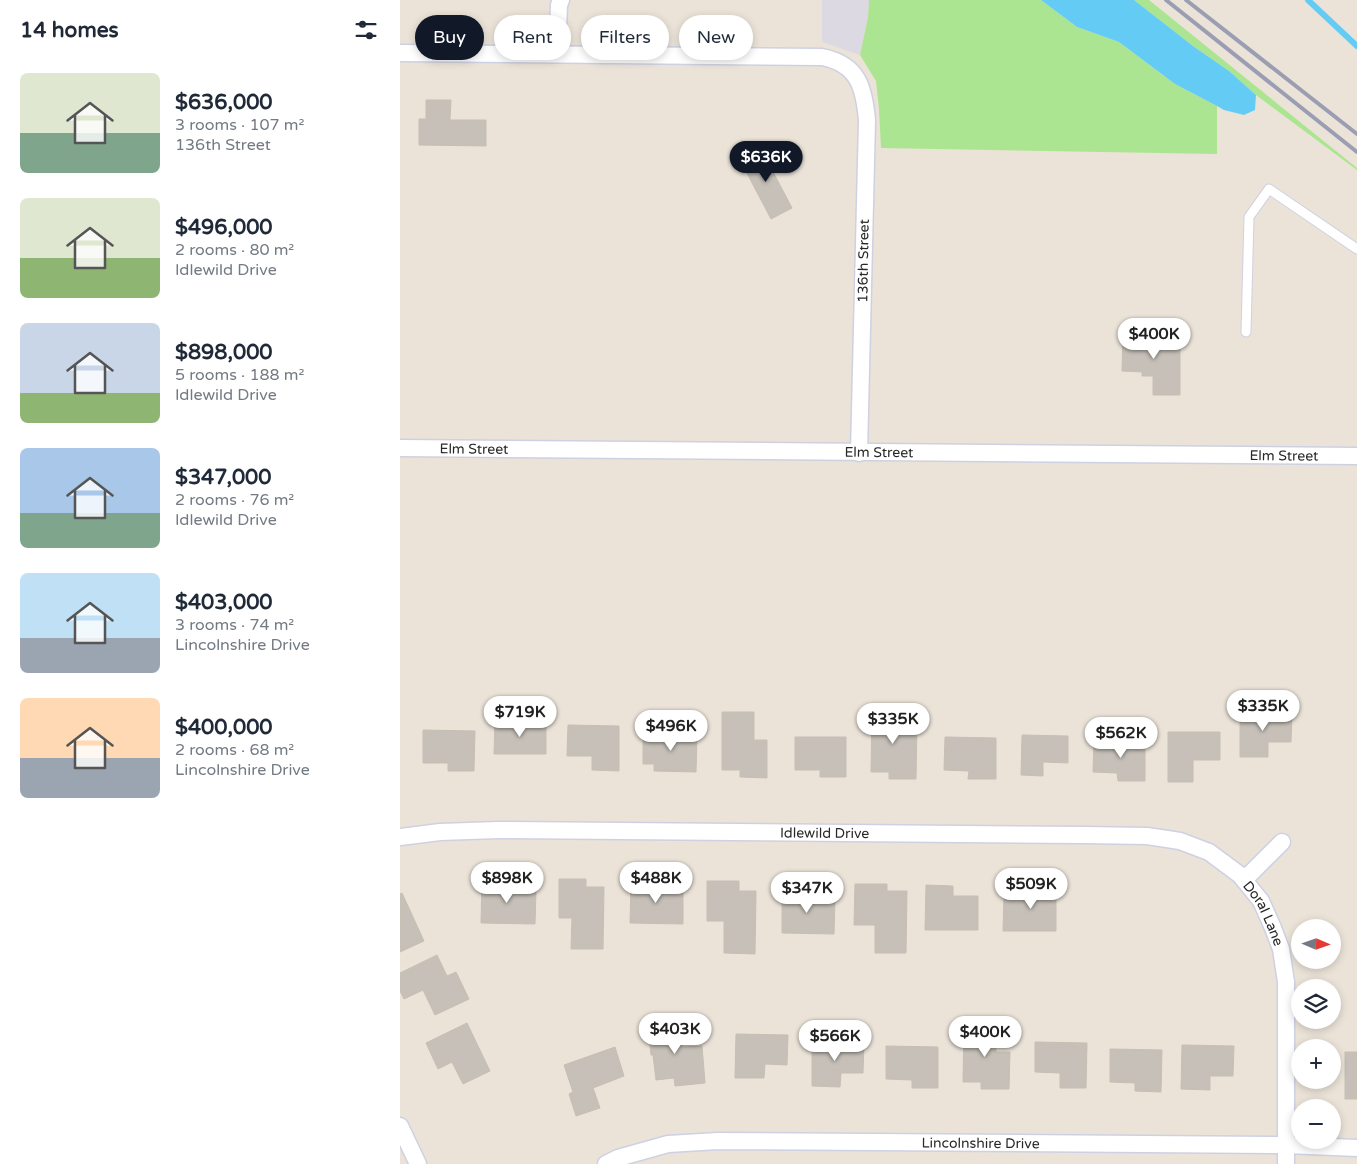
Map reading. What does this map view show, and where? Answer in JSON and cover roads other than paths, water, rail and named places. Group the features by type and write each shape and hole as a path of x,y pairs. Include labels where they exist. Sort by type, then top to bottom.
{"street":[{"path":"559,15 560,0"},
{"path":"400,53 494,54"},
{"name":"136th Street","path":"571,54 822,57 831,59 853,73 861,85 866,120 859,453"},
{"name":"Elm Street","path":"400,448 1357,456"},
{"name":"Idlewild Drive","path":"400,837 440,832 498,830 1147,836 1180,842 1209,852 1242,878"},
{"path":"1242,878 1282,842"},
{"name":"Doral Lane","path":"1242,878 1261,901 1281,949 1286,982 1286,1164"},
{"path":"400,1126 418,1164"},
{"name":"Lincolnshire Drive","path":"606,1164 618,1158 668,1144 718,1141 1286,1145 1357,1148"}],"lane":[{"path":"1246,332 1249,217 1269,189 1357,249"}],"water":[{"path":"1041,0 1134,0 1193,46 1229,71 1256,95 1255,110 1244,115 1224,110 1175,84 1119,42 1077,27"}],"waterway":[{"path":"1308,0 1357,46"}],"railway":[{"path":"1166,0 1357,152"},
{"path":"1186,0 1357,134"}]}
